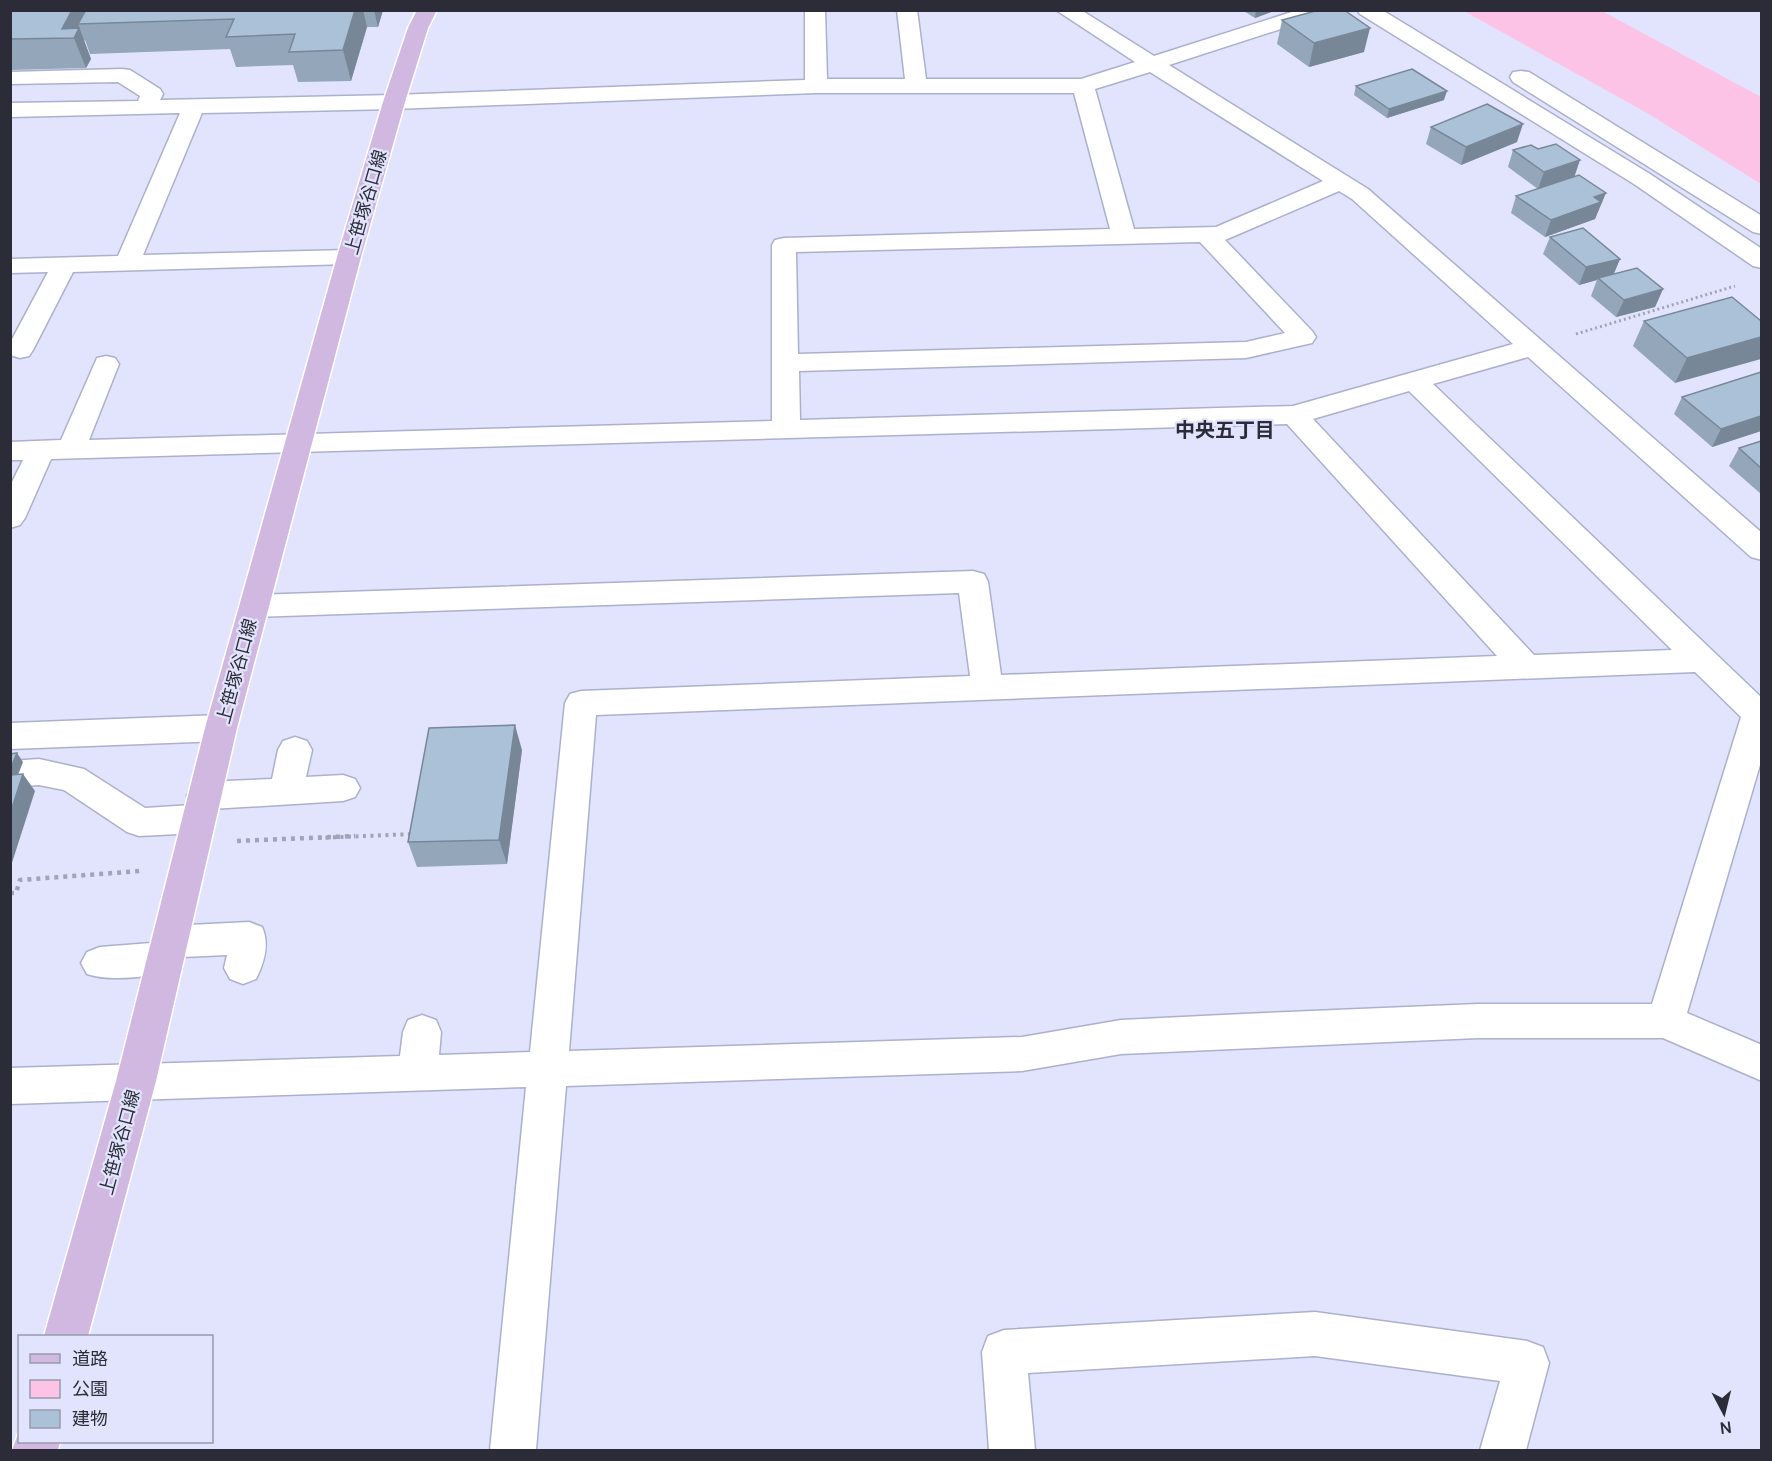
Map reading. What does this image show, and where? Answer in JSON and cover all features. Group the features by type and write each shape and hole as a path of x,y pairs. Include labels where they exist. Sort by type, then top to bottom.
{"main road":[{"name":"上笹塚谷口線","path":"66,1335 136,1081 221,729 300,444 349,256 394,102 418,28 427,10"}],"street":[{"path":"815,10 816,86"},
{"path":"907,10 916,85"},
{"path":"1066,10 1360,194 1761,550"},
{"path":"10,110 394,102 816,86 1083,86 1320,10"},
{"path":"1367,10 1642,179 1761,261"},
{"path":"1502,66 1672,169 1761,227"},
{"path":"10,78 122,75 152,94 146,108"},
{"path":"1083,86 1124,236"},
{"path":"128,262 194,106"},
{"path":"786,428 784,245 1220,234 1340,182"},
{"path":"786,363 1246,350 1303,337 1206,234"},
{"path":"10,266 349,256"},
{"path":"20,350 65,264"},
{"path":"10,451 1294,415 1532,347"},
{"path":"70,450 106,364"},
{"path":"1414,381 1758,714 1666,1022"},
{"path":"1294,415 1526,667"},
{"path":"10,518 41,451"},
{"path":"254,606 973,582 987,687"},
{"path":"513,1450 581,703 1704,660"},
{"path":"10,736 221,729"},
{"path":"286,791 295,750"},
{"path":"10,774 39,772 72,778 139,822 286,791 343,788"},
{"path":"100,963 249,938 243,968"},
{"path":"10,1086 1022,1054 1121,1037 1478,1021 1666,1022 1761,1064"},
{"path":"417,1074 422,1032"},
{"path":"1012,1450 1004,1352 1315,1334 1527,1362 1503,1450"}],"path":[{"path":"1532,347 1738,285"},
{"path":"237,841 424,833"},
{"path":"10,893 16,893 20,880 147,871"}],"green space":[{"path":"1464,11 1602,11 1761,97 1761,184 1647,113"}],"building":[{"path":"10,10 72,10 62,29 79,28 74,38 10,39"},
{"path":"86,10 355,10 343,50 289,52 295,34 226,37 234,19 78,24"},
{"path":"1319,10 1344,10 1370,28 1314,43 1282,20"},
{"path":"1412,69 1447,91 1389,109 1356,86"},
{"path":"1487,104 1523,124 1466,147 1431,127"},
{"path":"1556,144 1580,160 1544,172 1513,150 1531,145 1538,149"},
{"path":"1579,175 1606,193 1594,197 1601,202 1551,220 1516,196"},
{"path":"1583,228 1620,259 1586,267 1550,237"},
{"path":"1637,268 1663,289 1624,300 1598,278"},
{"path":"1732,297 1761,321 1761,337 1687,358 1644,321"},
{"path":"1761,372 1761,416 1721,429 1682,397"},
{"path":"1761,441 1761,468 1739,448"},
{"path":"515,725 499,840 408,842 429,728"},
{"path":"17,753 10,770 10,754"},
{"path":"23,774 10,814 10,775"}],"district":[{"name":"中央五丁目","path":"1225,429"}]}
